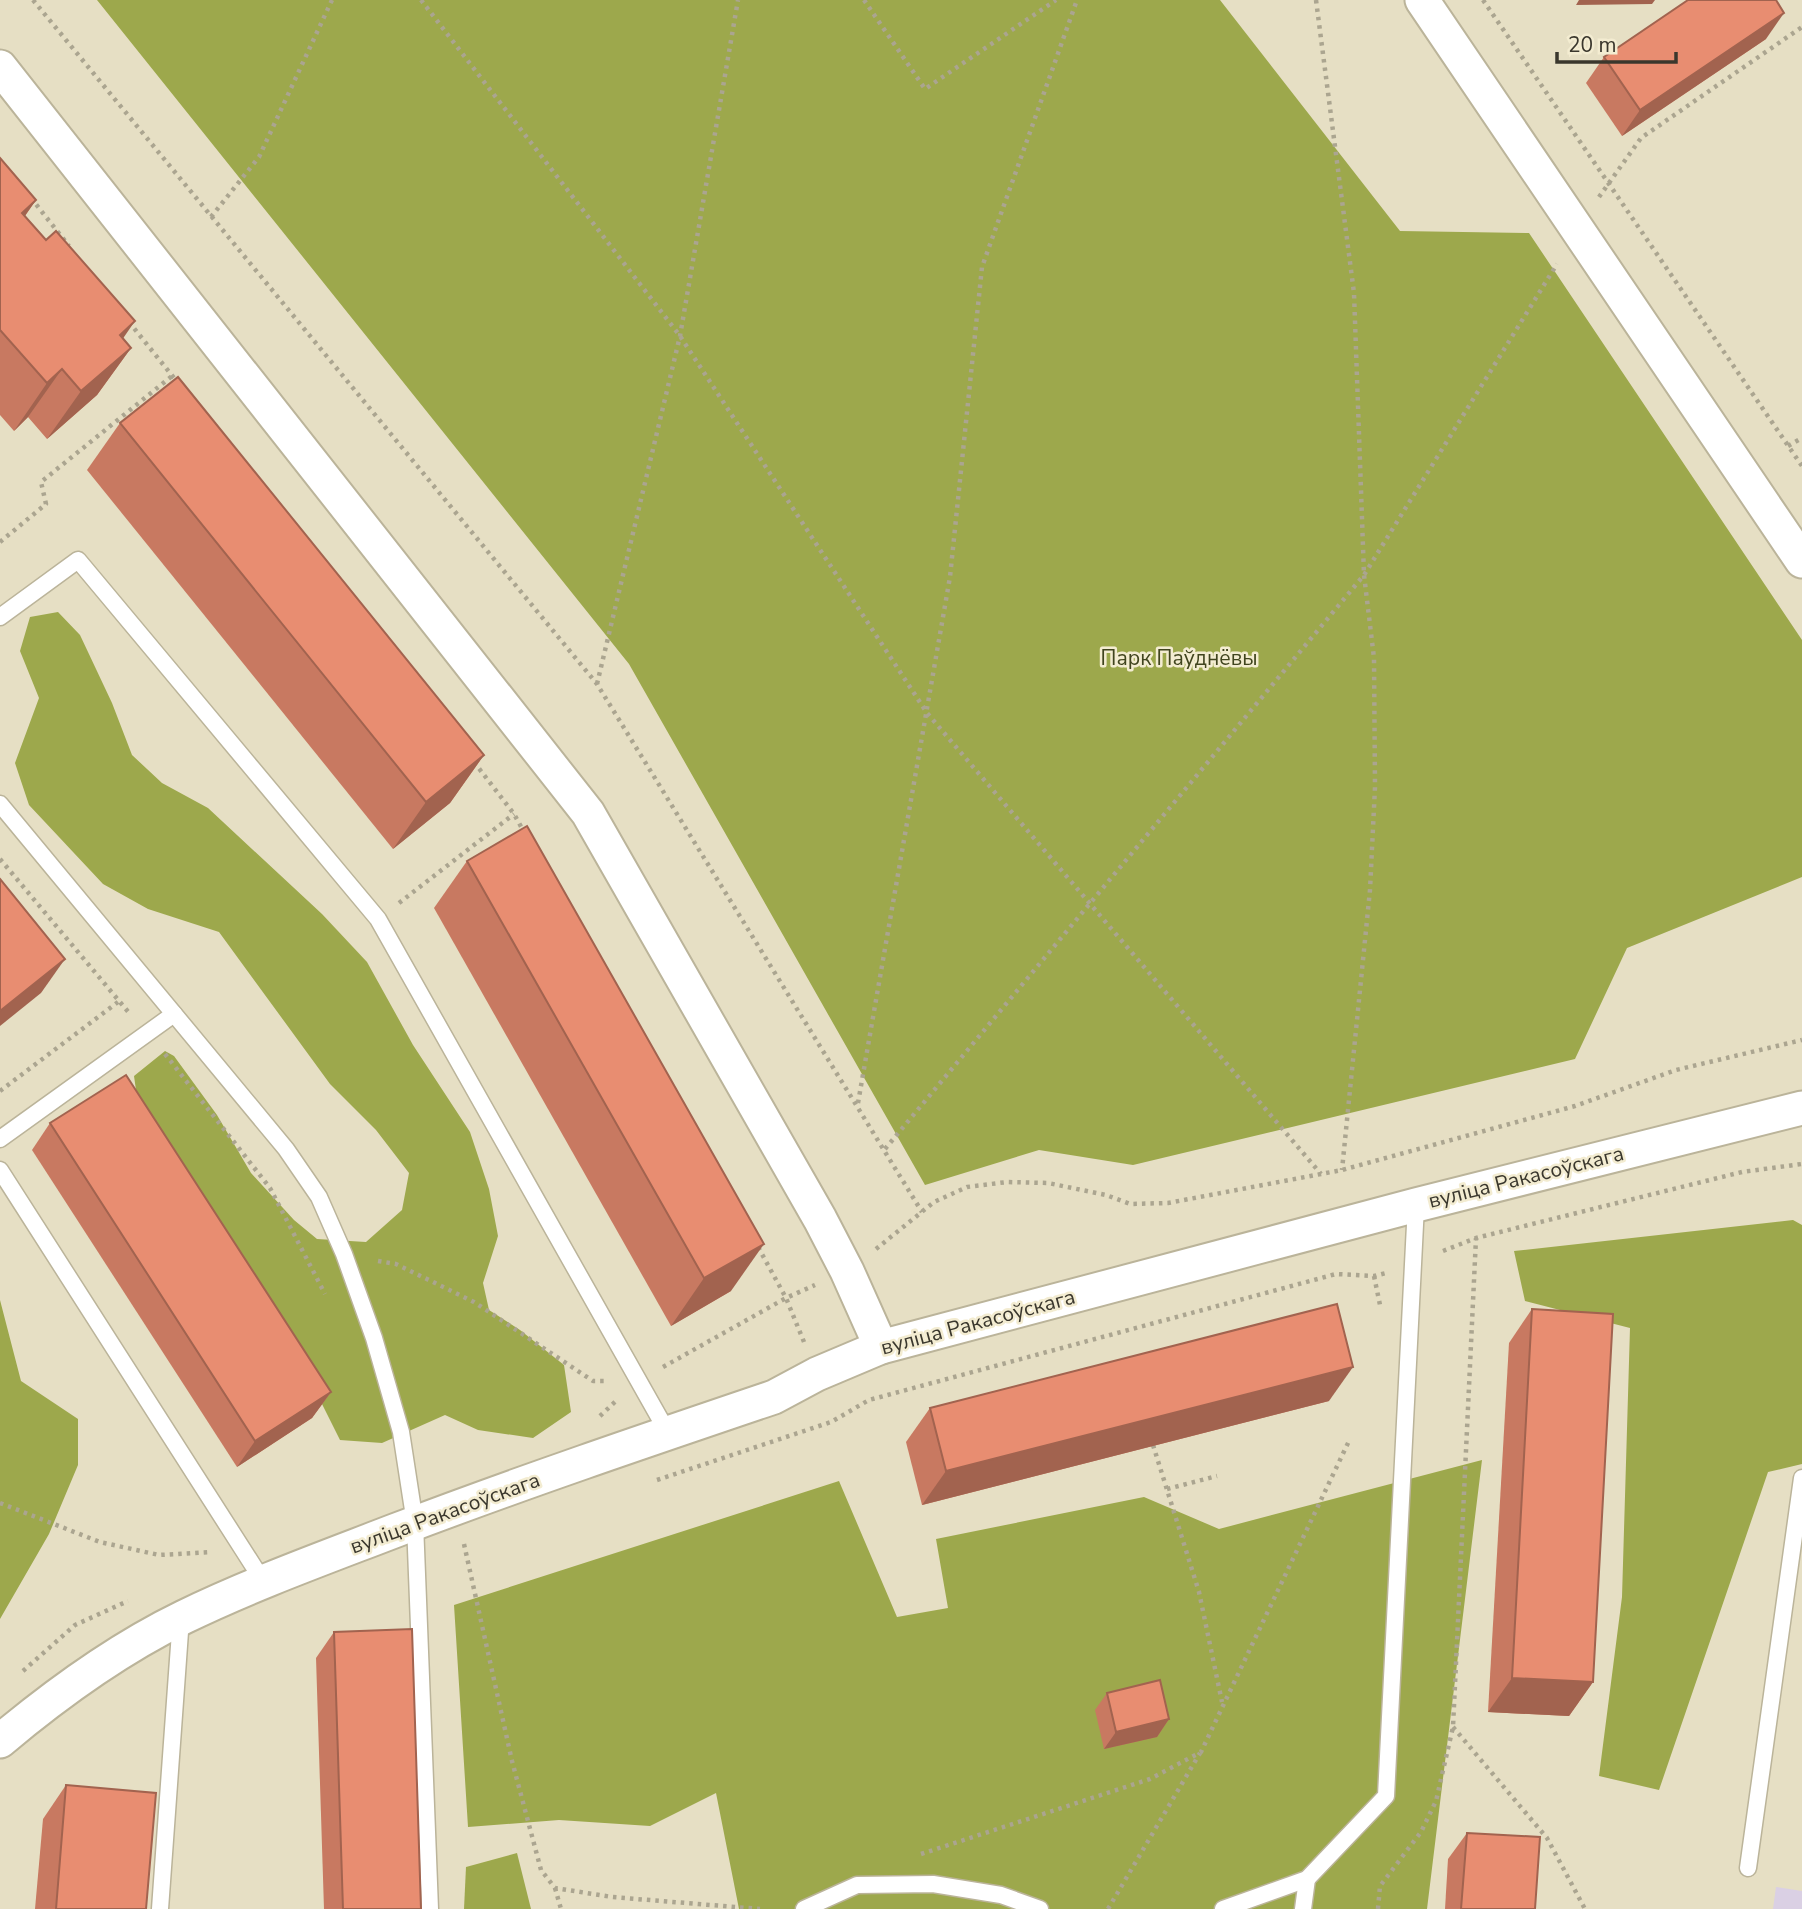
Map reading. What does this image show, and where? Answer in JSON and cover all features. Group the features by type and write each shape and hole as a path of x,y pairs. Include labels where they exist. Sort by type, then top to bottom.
{"street":[{"path":"1422,0 1802,561"},
{"path":"0,67 588,813 820,1219 881,1347"},
{"name":"вуліца Ракасоўскага","path":"0,1741 40,1707 90,1673 181,1618 263,1581 452,1508 774,1397 817,1374 881,1347 1416,1205 1802,1108"}],"lane":[{"path":"0,617 78,559 378,919 668,1433"},
{"path":"0,804 286,1149 318,1197 344,1254 374,1338 401,1432 415,1523 430,1909"},
{"path":"0,1139 174,1014"},
{"path":"0,1170 263,1581"},
{"path":"1223,1909 1242,1905 1307,1879 1386,1796 1416,1205"},
{"path":"1748,1868 1802,1478"},
{"path":"160,1909 181,1618"},
{"path":"1303,1909 1307,1879"},
{"path":"804,1909 857,1885 933,1884 1000,1895 1040,1909"}],"path":[{"path":"33,0 597,684 858,1104 922,1212"},
{"path":"211,217 260,157 332,0"},
{"path":"421,0 680,336 927,713 1321,1174"},
{"path":"597,684 680,336 738,0"},
{"path":"864,0 925,89 1056,0"},
{"path":"858,1104 950,577 982,267 1077,0"},
{"path":"1316,0 1354,293 1364,575 1374,658 1375,787 1370,890 1342,1170"},
{"path":"1483,0 1802,466"},
{"path":"1608,183 1641,138 1802,27"},
{"path":"26,192 77,257"},
{"path":"885,1149 1364,575 1578,230"},
{"path":"129,322 180,387"},
{"path":"0,542 46,504 41,482 172,376"},
{"path":"1788,446 1802,438"},
{"path":"471,759 514,814 528,838"},
{"path":"378,919 514,814"},
{"path":"0,859 118,1002 149,1033 270,1188 327,1298"},
{"path":"0,1091 118,1002"},
{"path":"344,1254 396,1264 474,1302 593,1381 638,1381 786,1298 847,1271 934,1202 967,1188 1007,1182 1048,1183 1095,1192 1130,1204 1168,1203 1342,1170 1575,1106 1676,1070 1802,1040"},
{"path":"647,1483 831,1422 869,1400 1336,1274 1374,1276 1476,1238 1742,1172 1802,1164"},
{"path":"752,1237 786,1298 817,1374 831,1422"},
{"path":"1378,1909 1380,1886 1421,1832 1436,1801 1452,1727 1476,1238"},
{"path":"1108,1909 1201,1752 1349,1441"},
{"path":"1153,1446 1199,1592 1222,1703"},
{"path":"1167,1489 1217,1476"},
{"path":"0,1503 100,1542 159,1556 243,1549"},
{"path":"416,1560 477,1539"},
{"path":"464,1544 512,1760 541,1870 555,1888 561,1909"},
{"path":"1452,1727 1547,1838 1585,1909"},
{"path":"915,1857 1150,1779 1201,1752"},
{"path":"555,1888 611,1898 760,1909"}],"shaded area":[{"path":"1776,1887 1802,1891 1802,1909 1773,1909"}],"green space":[{"name":"Парк Паўднёвы","path":"97,0 1220,0 1400,231 1529,233 1802,640 1802,877 1627,948 1575,1059 1133,1165 1039,1150 925,1185 629,664"},
{"path":"58,612 80,635 112,703 132,755 162,783 208,808 322,914 367,962 413,1045 470,1132 489,1189 498,1236 483,1283 489,1310 520,1330 564,1365 571,1412 533,1438 478,1430 445,1415 382,1443 340,1440 320,1400 139,1111 134,1076 165,1051 174,1056 217,1115 251,1173 294,1220 317,1239 366,1242 402,1210 409,1173 376,1130 330,1084 219,932 148,909 103,884 29,805 15,763 39,698 20,651 30,617"},
{"path":"1793,1220 1802,1225 1802,1464 1768,1472 1659,1790 1599,1776 1622,1597 1630,1328 1525,1301 1514,1251"},
{"path":"0,1300 21,1381 78,1419 78,1465 49,1534 0,1619"},
{"path":"1482,1460 1427,1909 739,1909 716,1793 650,1826 559,1820 468,1827 454,1605 839,1481 897,1617 948,1608 936,1539 1144,1497 1219,1529"},
{"path":"517,1853 531,1909 464,1909 466,1867"}],"building":[{"path":"1688,0 1776,0 1784,13 1640,110 1604,57"},
{"path":"0,158 36,200 22,213 46,240 56,231 135,321 120,335 131,348 81,391 62,369 47,383 0,330"},
{"path":"178,377 484,755 426,802 120,423"},
{"path":"527,826 764,1244 704,1278 467,861"},
{"path":"0,879 65,959 0,1011"},
{"path":"126,1075 331,1392 255,1441 50,1123"},
{"path":"1337,1304 1353,1367 946,1471 930,1408"},
{"path":"1532,1309 1613,1314 1593,1682 1512,1678"},
{"path":"412,1629 421,1909 343,1909 334,1632"},
{"path":"1160,1680 1169,1719 1116,1732 1107,1693"},
{"path":"66,1785 156,1793 146,1909 56,1909"},
{"path":"1467,1833 1540,1837 1535,1909 1461,1909"}]}
